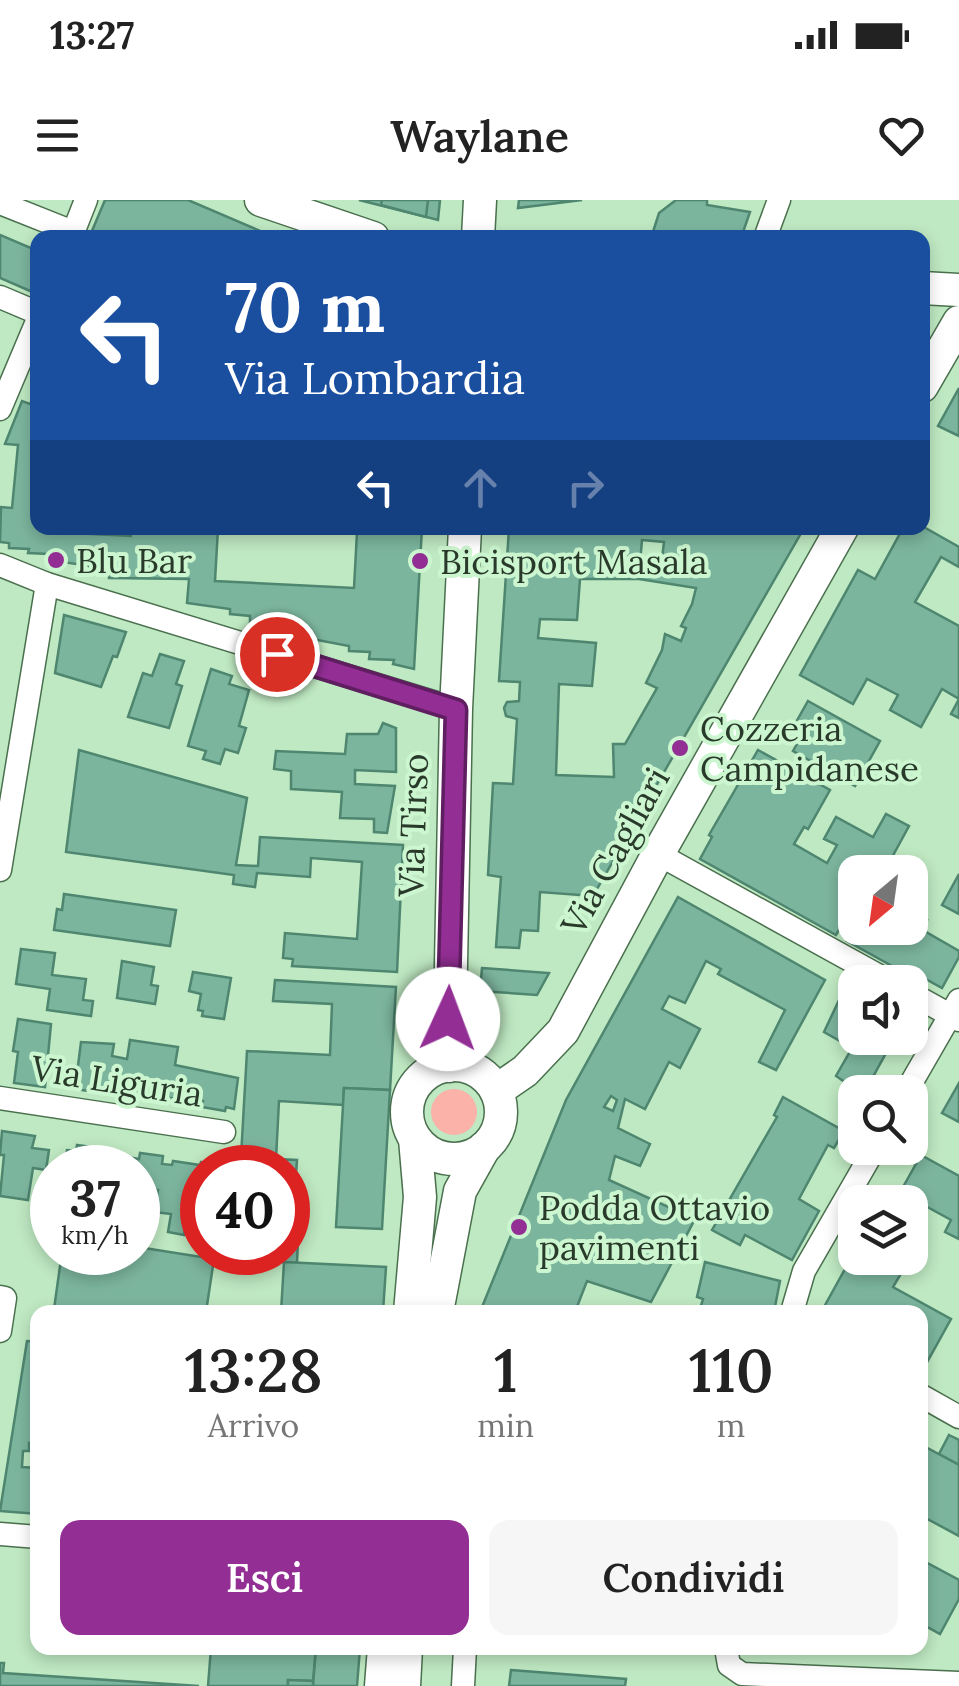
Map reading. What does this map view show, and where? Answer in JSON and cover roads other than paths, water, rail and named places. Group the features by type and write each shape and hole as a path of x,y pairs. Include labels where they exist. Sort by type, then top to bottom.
{"main road":[{"path":"261,200 350,230"},
{"path":"478,230 480,200"},
{"path":"930,288 959,290"},
{"path":"930,372 959,322"},
{"name":"Via Tirso","path":"449,1066 456,710 465,535"},
{"name":"Via Cagliari","path":"496,1091 524,1071 563,1031 838,535"},
{"path":"411,1305 420,1197 415,1139 406,1114 413,1089 432,1070 449,1066 476,1071 496,1091 500,1118 492,1140 484,1148 456,1159 426,1150 415,1139"},
{"path":"437,1305 460,1191 484,1148"},
{"path":"381,1686 383,1655"},
{"path":"404,1686 406,1655"}],"street":[{"path":"74,230 86,200"},
{"path":"768,230 779,200"},
{"path":"0,203 61,230"},
{"path":"0,297 30,312"},
{"path":"0,409 30,336"},
{"path":"0,564 47,584 456,710"},
{"path":"0,870 47,584"},
{"path":"658,854 859,965"},
{"path":"917,1075 956,1012 928,1000"},
{"name":"Via Liguria","path":"0,1098 224,1132"},
{"path":"794,1305 804,1271 864,1165"},
{"path":"0,1331 2,1297"},
{"path":"928,1400 959,1417"},
{"path":"0,1534 30,1536"},
{"path":"463,1686 465,1655"},
{"path":"727,1655 732,1668 742,1674 869,1683 959,1683"}],"place":[{"name":"Blu Bar","path":"56,560"},
{"name":"Bicisport Masala","path":"420,561"},
{"name":"Cozzeria Campidanese","path":"680,748"},
{"name":"Podda Ottavio pavimenti","path":"519,1227"}]}
